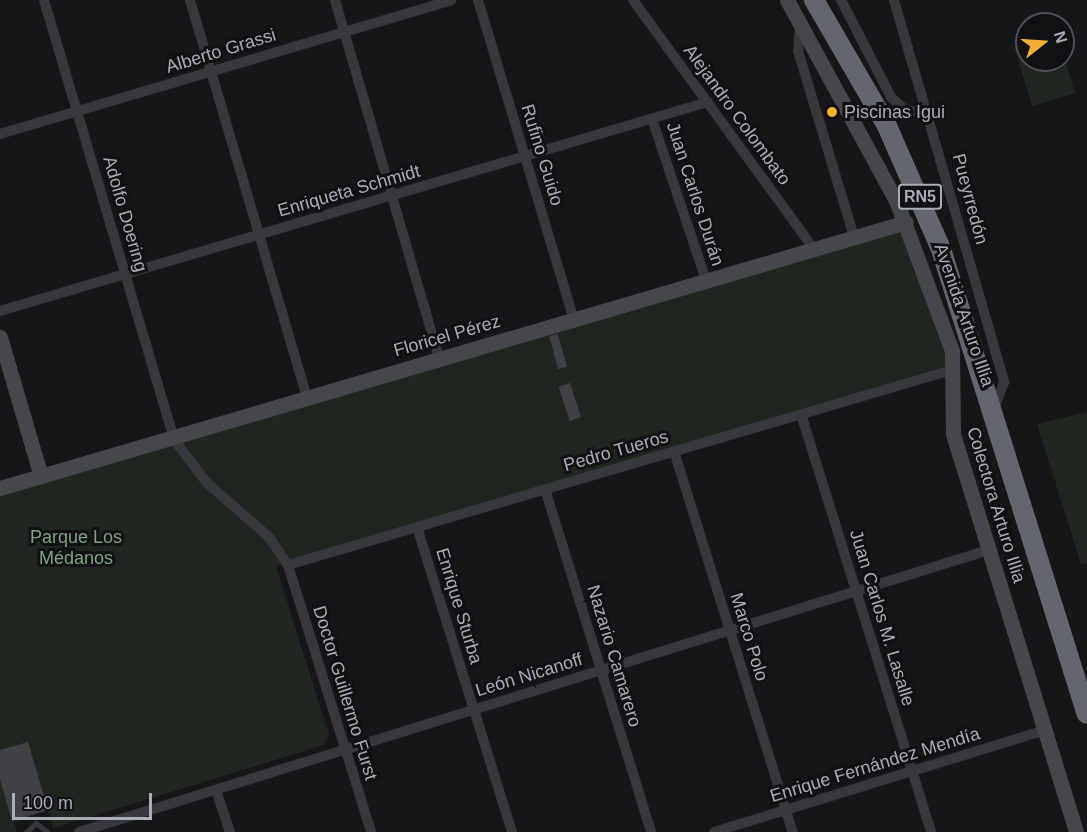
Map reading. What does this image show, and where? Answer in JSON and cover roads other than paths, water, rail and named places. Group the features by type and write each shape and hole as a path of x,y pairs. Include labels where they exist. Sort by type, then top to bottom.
{"highway":[{"name":"Avenida Arturo Illia","path":"814,0 912,179 995,407 1070,649 1087,714"},
{"name":"Avenida Arturo Illia","path":"1070,649 1087,691"}],"street":[{"name":"Adolfo Doering","path":"44,0 173,437 203,479 269,537 288,565"},
{"path":"190,0 307,398"},
{"path":"335,0 439,359"},
{"name":"Alberto Grassi","path":"0,134 452,0"},
{"name":"Rufino Guido","path":"478,0 574,319"},
{"name":"Alejandro Colombato","path":"633,0 814,249"},
{"name":"Colectora Arturo Illia","path":"787,0 801,20 906,222 955,369 953,434 1076,832"},
{"path":"841,0 886,91 905,110 929,113"},
{"name":"Pueyrredón","path":"894,0 929,113 1004,385 995,407"},
{"path":"801,20 798,51 854,237"},
{"name":"Enriqueta Schmidt","path":"0,311 708,102"},
{"name":"Juan Carlos Durán","path":"652,118 706,280"},
{"name":"Floricel Pérez","path":"0,488 906,222"},
{"path":"0,337 41,476"},
{"name":"Pedro Tueros","path":"288,565 955,369"},
{"name":"Juan Carlos M. Lasalle","path":"801,414 931,832"},
{"name":"Marco Polo","path":"674,451 793,832"},
{"name":"Nazario Camarero","path":"545,489 651,832"},
{"name":"Enrique Sturba","path":"417,526 512,832"},
{"name":"León Nicanoff","path":"86,831 989,550"},
{"name":"Doctor Guillermo Furst","path":"288,565 371,832"},
{"name":"Enrique Fernández Mendía","path":"714,832 1045,730"},
{"path":"216,789 230,832"}],"lane":[{"path":"26,832 36,823 47,832"}],"place":[{"name":"Piscinas Igui","path":"832,112"}],"park label":[{"name":"Parque Los Médanos","path":"76,548"}]}
